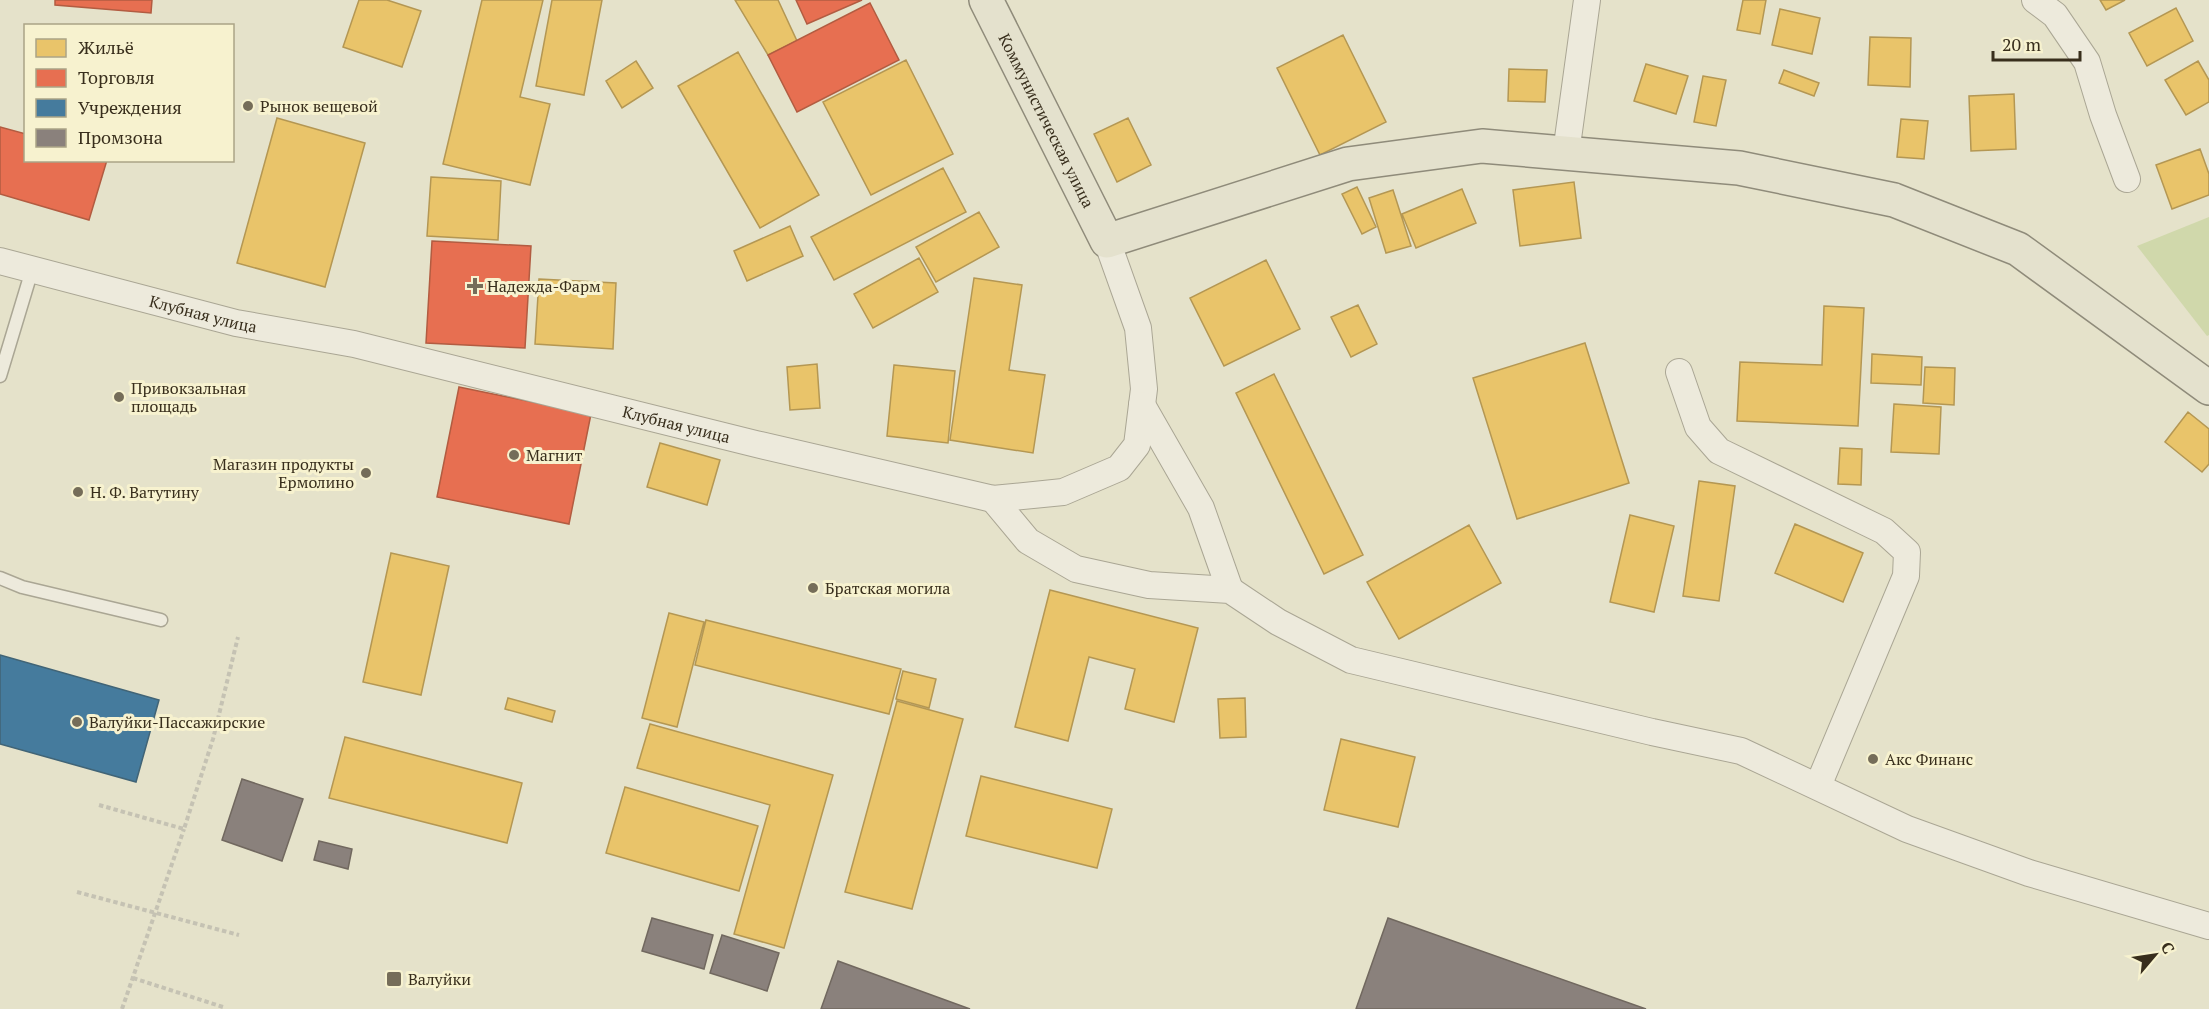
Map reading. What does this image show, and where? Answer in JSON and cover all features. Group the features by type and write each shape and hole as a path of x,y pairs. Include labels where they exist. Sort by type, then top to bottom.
{"main road":[{"name":"Коммунистическая улица","path":"986,0 1107,241"},
{"path":"1107,241 1348,164 1482,146 1739,168 1894,200 2018,249 2209,388"}],"street":[{"path":"1566,153 1587,0"},
{"path":"2035,0 2055,15 2087,62 2103,115 2127,179"},
{"name":"Клубная улица","path":"0,261 236,323 354,344 756,444 993,499 1064,492 1119,468 1137,445 1144,389 1138,328 1107,241"},
{"path":"1679,372 1698,427 1719,451 1884,531 1907,552 1906,576 1818,786"},
{"path":"1142,405 1201,508 1230,590"},
{"path":"993,499 1028,541 1076,569 1149,585 1230,590 1278,622 1351,660 1652,732 1742,751 1907,829 2029,873 2209,927"}],"lane":[{"path":"0,376 32,270"},
{"path":"0,578 22,587 161,620"}],"path":[{"path":"122,1009 213,739 238,637"},
{"path":"99,805 184,830"},
{"path":"77,892 239,935"},
{"path":"133,978 223,1007"}],"green space":[{"path":"2209,217 2209,335 2207,336 2137,246"}],"building: Жильё":[{"path":"359,0 387,0 421,11 402,67 343,47"},
{"path":"482,0 543,0 520,97 550,104 530,185 443,164"},
{"path":"552,0 602,0 584,95 536,86"},
{"path":"735,0 778,0 797,41 768,55"},
{"path":"1743,0 1766,0 1760,34 1737,30"},
{"path":"2100,0 2125,0 2106,10"},
{"path":"2176,8 2193,41 2147,66 2129,33"},
{"path":"1780,9 1820,18 1812,54 1772,45"},
{"path":"1343,35 1386,122 1320,155 1277,68"},
{"path":"1870,37 1911,38 1910,87 1868,85"},
{"path":"738,52 819,195 760,228 678,86"},
{"path":"906,60 953,154 871,195 823,102"},
{"path":"636,61 653,88 622,108 606,81"},
{"path":"2198,61 2209,80 2209,102 2186,115 2165,80"},
{"path":"1646,64 1688,76 1676,114 1634,101"},
{"path":"1509,69 1547,70 1545,102 1508,101"},
{"path":"1784,70 1819,83 1814,96 1779,83"},
{"path":"1703,76 1726,80 1716,126 1694,122"},
{"path":"2014,94 2016,149 1971,151 1969,96"},
{"path":"277,118 365,143 325,287 237,263"},
{"path":"1128,118 1151,165 1117,182 1094,134"},
{"path":"1901,119 1928,121 1924,159 1897,157"},
{"path":"2200,149 2209,174 2209,195 2172,209 2156,165"},
{"path":"943,168 966,212 834,280 811,237"},
{"path":"431,177 501,181 498,240 427,236"},
{"path":"1574,182 1581,238 1520,246 1513,190"},
{"path":"1357,187 1376,227 1362,234 1342,194"},
{"path":"1462,189 1476,223 1416,248 1402,214"},
{"path":"1393,190 1411,246 1386,253 1369,198"},
{"path":"979,212 999,247 936,282 916,247"},
{"path":"790,226 803,256 747,281 734,251"},
{"path":"919,258 938,292 873,328 854,294"},
{"path":"1266,260 1300,329 1224,366 1190,298"},
{"path":"974,278 1022,285 1009,370 1045,375 1033,453 950,440"},
{"path":"539,279 616,283 613,349 535,344"},
{"path":"1358,305 1377,344 1351,357 1331,317"},
{"path":"1824,306 1864,308 1858,426 1737,421 1740,362 1822,365"},
{"path":"1585,343 1629,483 1517,519 1473,378"},
{"path":"1872,354 1922,357 1921,385 1871,383"},
{"path":"817,364 820,408 790,410 787,367"},
{"path":"894,365 955,371 948,443 887,436"},
{"path":"1925,367 1955,368 1954,405 1923,403"},
{"path":"1274,374 1363,555 1324,574 1236,393"},
{"path":"1894,404 1941,407 1939,454 1891,452"},
{"path":"2188,412 2209,429 2209,464 2202,472 2165,442"},
{"path":"660,443 720,460 707,505 647,487"},
{"path":"1840,448 1862,449 1861,485 1838,484"},
{"path":"1699,481 1735,486 1719,601 1683,596"},
{"path":"1630,515 1674,526 1654,612 1610,602"},
{"path":"1795,524 1863,553 1843,602 1775,573"},
{"path":"1469,525 1501,583 1399,639 1367,582"},
{"path":"391,553 449,566 421,695 363,682"},
{"path":"1050,590 1198,628 1174,722 1125,709 1135,669 1089,657 1068,741 1015,727"},
{"path":"669,613 704,622 677,727 642,718"},
{"path":"706,620 901,669 889,714 695,665"},
{"path":"903,671 936,679 929,708 896,699"},
{"path":"508,698 555,711 552,722 505,709"},
{"path":"1245,698 1246,737 1220,738 1218,699"},
{"path":"897,701 963,719 912,909 845,892"},
{"path":"650,724 833,775 784,948 734,934 770,805 637,768"},
{"path":"345,737 522,783 507,843 329,798"},
{"path":"1341,739 1415,757 1398,827 1324,810"},
{"path":"981,776 1112,809 1097,868 966,836"},
{"path":"625,787 758,826 739,891 606,853"}],"building: Торговля":[{"path":"55,0 152,0 151,13 55,5"},
{"path":"796,0 862,0 807,24"},
{"path":"870,3 899,60 797,112 768,55"},
{"path":"0,127 24,133 24,162 106,162 89,220 0,194"},
{"path":"432,241 531,246 525,348 426,343"},
{"name":"Магнит","path":"459,387 591,414 569,524 437,497"}],"building: Учреждения":[{"name":"Валуйки-Пассажирские","path":"0,655 159,700 136,782 0,744"}],"building: Промзона":[{"path":"242,779 303,799 282,861 222,840"},
{"path":"319,841 352,849 348,869 314,860"},
{"path":"652,918 713,935 704,969 642,951"},
{"path":"1388,918 1646,1009 1356,1009"},
{"path":"722,935 779,953 767,991 710,973"},
{"path":"838,961 970,1009 821,1009"}],"place":[{"name":"Рынок вещевой","path":"248,106"},
{"name":"Надежда-Фарм","path":"475,286"},
{"name":"Привокзальная площадь","path":"119,397"},
{"name":"Магнит","path":"514,455"},
{"name":"Магазин продукты Ермолино","path":"366,473"},
{"name":"Н. Ф. Ватутину","path":"78,492"},
{"name":"Братская могила","path":"813,588"},
{"name":"Валуйки-Пассажирские","path":"77,722"},
{"name":"Акс Финанс","path":"1873,759"},
{"name":"Валуйки","path":"394,979"}]}
